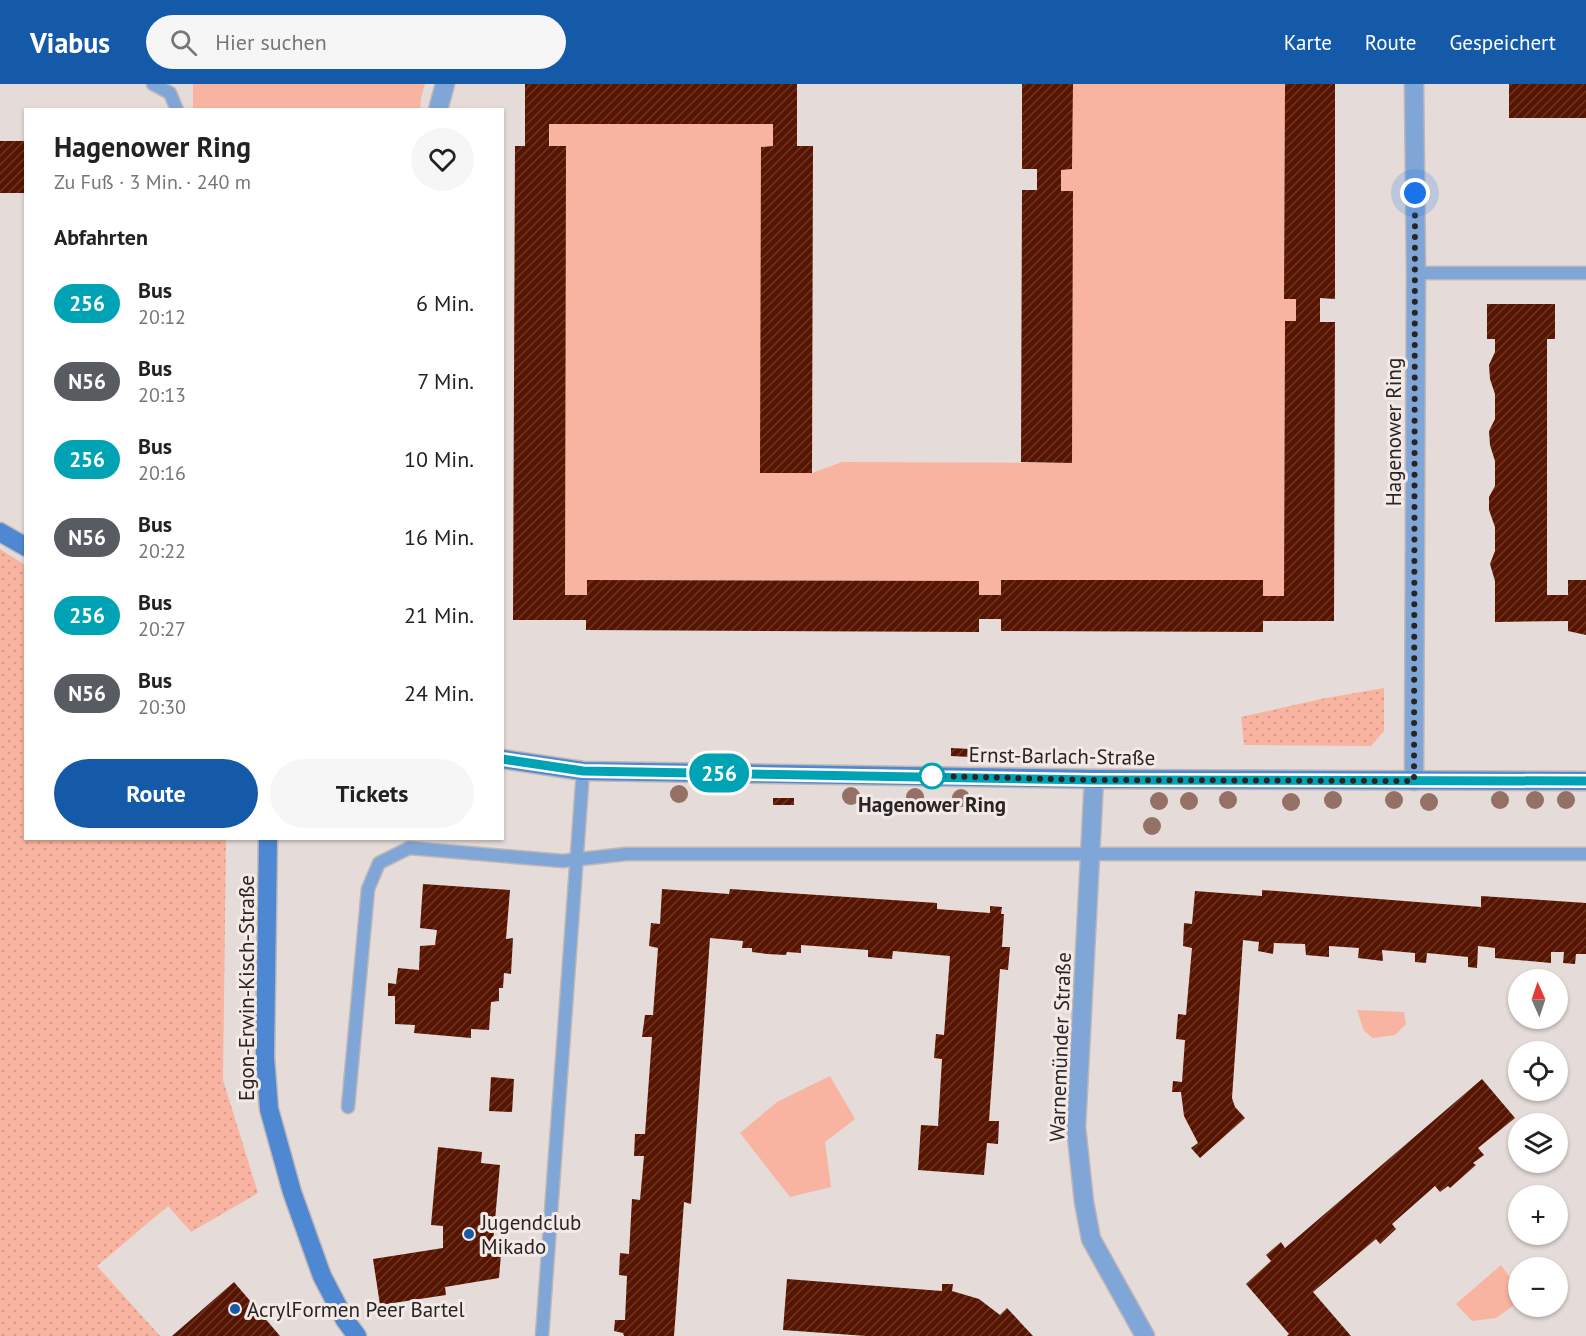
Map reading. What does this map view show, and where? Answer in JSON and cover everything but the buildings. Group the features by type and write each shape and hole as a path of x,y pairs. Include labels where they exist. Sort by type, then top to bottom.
{"main road":[{"path":"0,532 24,546"},
{"name":"Ernst-Barlach-Straße","path":"504,759 583,771 1094,780 1586,781"},
{"name":"Egon-Erwin-Kisch-Straße","path":"268,840 265,1057 269,1109 292,1192 322,1276 345,1320 357,1336"}],"street":[{"path":"439,108 445,84"},
{"name":"Hagenower Ring","path":"1414,84 1416,273 1414,781"},
{"name":"Warnemünder Straße","path":"1094,780 1076,1127 1083,1202 1091,1239 1145,1336"}],"lane":[{"path":"153,84 170,93 176,108"},
{"path":"1416,273 1586,273"},
{"path":"542,1336 583,771"},
{"path":"348,1107 368,890 379,863 409,848 563,861 626,854 1586,854"}],"shaded area":[{"path":"193,84 425,84 420,108 193,108"},
{"path":"1073,84 1285,84 1284,298 1296,299 1296,321 1285,321 1284,596 1263,596 1263,580 1001,580 1001,595 979,595 979,581 587,580 587,595 565,595 549,124 773,124 773,146 761,147 761,472 812,473 842,462 1072,463 1073,191 1061,191 1061,170 1072,169"},
{"path":"0,549 24,564 24,840 226,840 223,1080 258,1193 191,1232 168,1206 97,1266 160,1336 0,1336"},
{"path":"1384,688 1384,731 1371,746 1244,745 1241,717"},
{"path":"1357,1010 1404,1012 1406,1024 1395,1035 1373,1038 1364,1031"},
{"path":"830,1076 855,1119 825,1142 831,1187 790,1197 740,1133 777,1102"},
{"path":"1501,1265 1508,1275 1508,1309 1496,1318 1472,1321 1456,1304"}],"bus line":[{"name":"256","path":"504,759 583,771 1094,780 1586,781"}],"place":[{"name":"Hagenower Ring","path":"932,776"},
{"name":"Jugendclub Mikado","path":"469,1234"},
{"name":"AcrylFormen Peer Bartel","path":"235,1309"}],"route":[{"path":"932,776 1094,780 1414,781 1415,193"}]}
